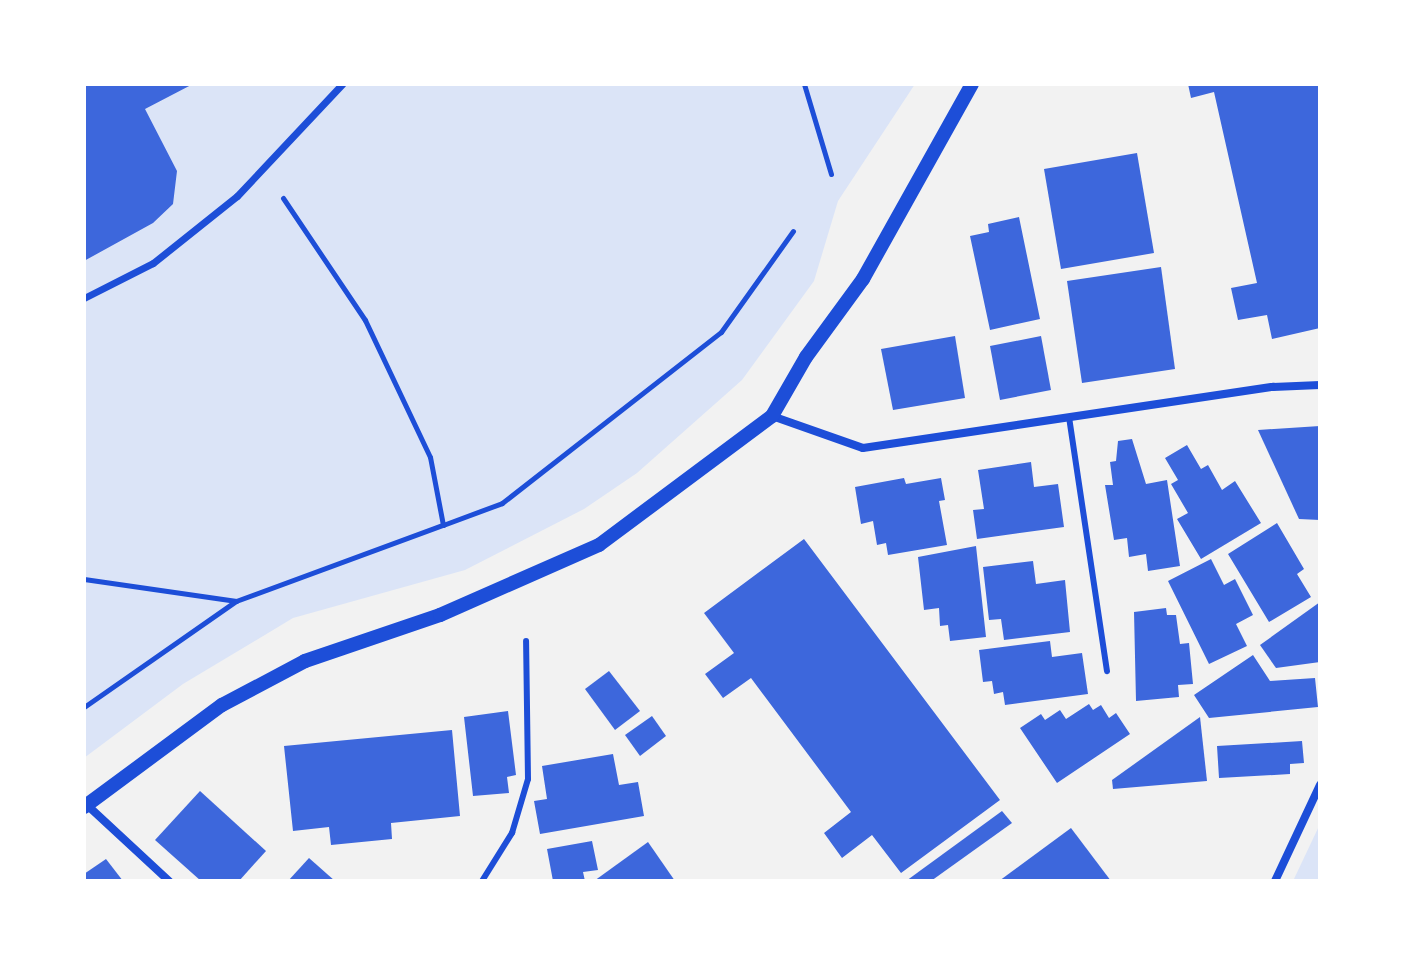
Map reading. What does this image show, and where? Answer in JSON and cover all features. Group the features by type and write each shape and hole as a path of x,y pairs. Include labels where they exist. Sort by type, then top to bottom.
{"street":[{"path":"84,298 153,263 265,171 342,84"},
{"path":"169,881 85,806 222,705 305,661 440,615 599,545 772,416 806,357 863,279 972,84"},
{"path":"772,416 863,448 1273,387 1320,385"},
{"path":"1275,881 1320,785"}],"lane":[{"path":"1069,417 1107,671"},
{"path":"482,881 512,833 528,779 526,641"}],"path":[{"path":"804,84 831,174"},
{"path":"265,171 365,320 430,457 443,525"},
{"path":"84,707 236,601 502,503 721,332 793,231"},
{"path":"84,579 236,601"}],"shaded area":[{"path":"84,84 915,84 838,201 814,281 742,380 637,473 584,509 465,570 293,618 183,684 84,758"},
{"path":"1320,824 1320,881 1293,881"}],"building":[{"path":"84,84 193,84 145,109 177,171 173,204 153,223 84,261"},
{"path":"1188,84 1320,84 1320,328 1272,339 1267,315 1238,320 1231,288 1257,283 1214,92 1191,98"},
{"path":"1137,153 1154,253 1061,269 1044,169"},
{"path":"1019,217 1040,319 990,330 970,236 989,232 988,224"},
{"path":"1161,267 1175,369 1082,383 1067,281"},
{"path":"955,336 965,398 893,410 881,349"},
{"path":"1041,336 1051,390 1000,400 990,346"},
{"path":"1320,426 1320,520 1299,519 1258,430"},
{"path":"1132,439 1146,484 1167,480 1180,566 1148,571 1146,554 1129,557 1127,538 1114,540 1105,485 1113,485 1110,462 1116,461 1118,441"},
{"path":"1187,445 1201,469 1208,465 1222,490 1235,481 1261,523 1201,559 1177,519 1188,513 1171,484 1178,480 1165,458"},
{"path":"1031,462 1034,487 1058,484 1064,527 977,539 973,510 984,509 978,470"},
{"path":"904,478 906,484 941,478 945,500 939,501 947,545 888,555 886,543 877,545 873,521 861,524 855,487"},
{"path":"1277,523 1304,569 1297,574 1311,597 1269,622 1228,554"},
{"path":"804,539 1000,800 901,873 872,835 842,858 824,833 851,812 751,678 723,698 705,674 734,653 704,613"},
{"path":"976,546 986,637 950,641 948,625 940,626 939,608 924,610 918,557"},
{"path":"1211,559 1224,585 1235,579 1253,615 1236,624 1247,646 1209,664 1168,581"},
{"path":"1033,561 1036,584 1065,580 1070,632 1004,640 1001,619 989,620 983,567"},
{"path":"1320,602 1320,662 1276,668 1260,645"},
{"path":"1166,608 1167,615 1176,615 1180,644 1189,643 1193,684 1178,685 1179,697 1136,701 1134,612"},
{"path":"1050,641 1052,657 1082,653 1088,694 1005,705 1003,692 994,694 992,681 983,682 979,650"},
{"path":"1253,655 1270,681 1315,678 1318,707 1209,718 1194,695"},
{"path":"609,671 640,711 615,730 585,689"},
{"path":"1089,704 1093,710 1101,705 1109,718 1116,713 1130,734 1057,783 1020,728 1041,714 1045,720 1060,710 1066,719"},
{"path":"508,711 516,775 507,777 509,793 473,796 464,717"},
{"path":"652,716 666,736 640,756 625,735"},
{"path":"1200,717 1207,781 1113,789 1112,780"},
{"path":"452,730 460,816 391,823 392,839 331,845 329,827 293,831 284,746"},
{"path":"1302,741 1304,763 1290,764 1290,774 1219,778 1217,746"},
{"path":"613,754 619,785 638,782 644,816 540,834 534,801 547,799 542,766"},
{"path":"200,791 266,851 239,881 201,881 155,840"},
{"path":"1002,811 1012,823 931,881 906,881"},
{"path":"1071,828 1111,881 999,881"},
{"path":"592,841 598,870 583,872 585,881 553,881 547,849"},
{"path":"648,842 675,881 594,881"},
{"path":"309,858 335,881 288,881"},
{"path":"106,859 123,881 84,881 84,874"}]}
